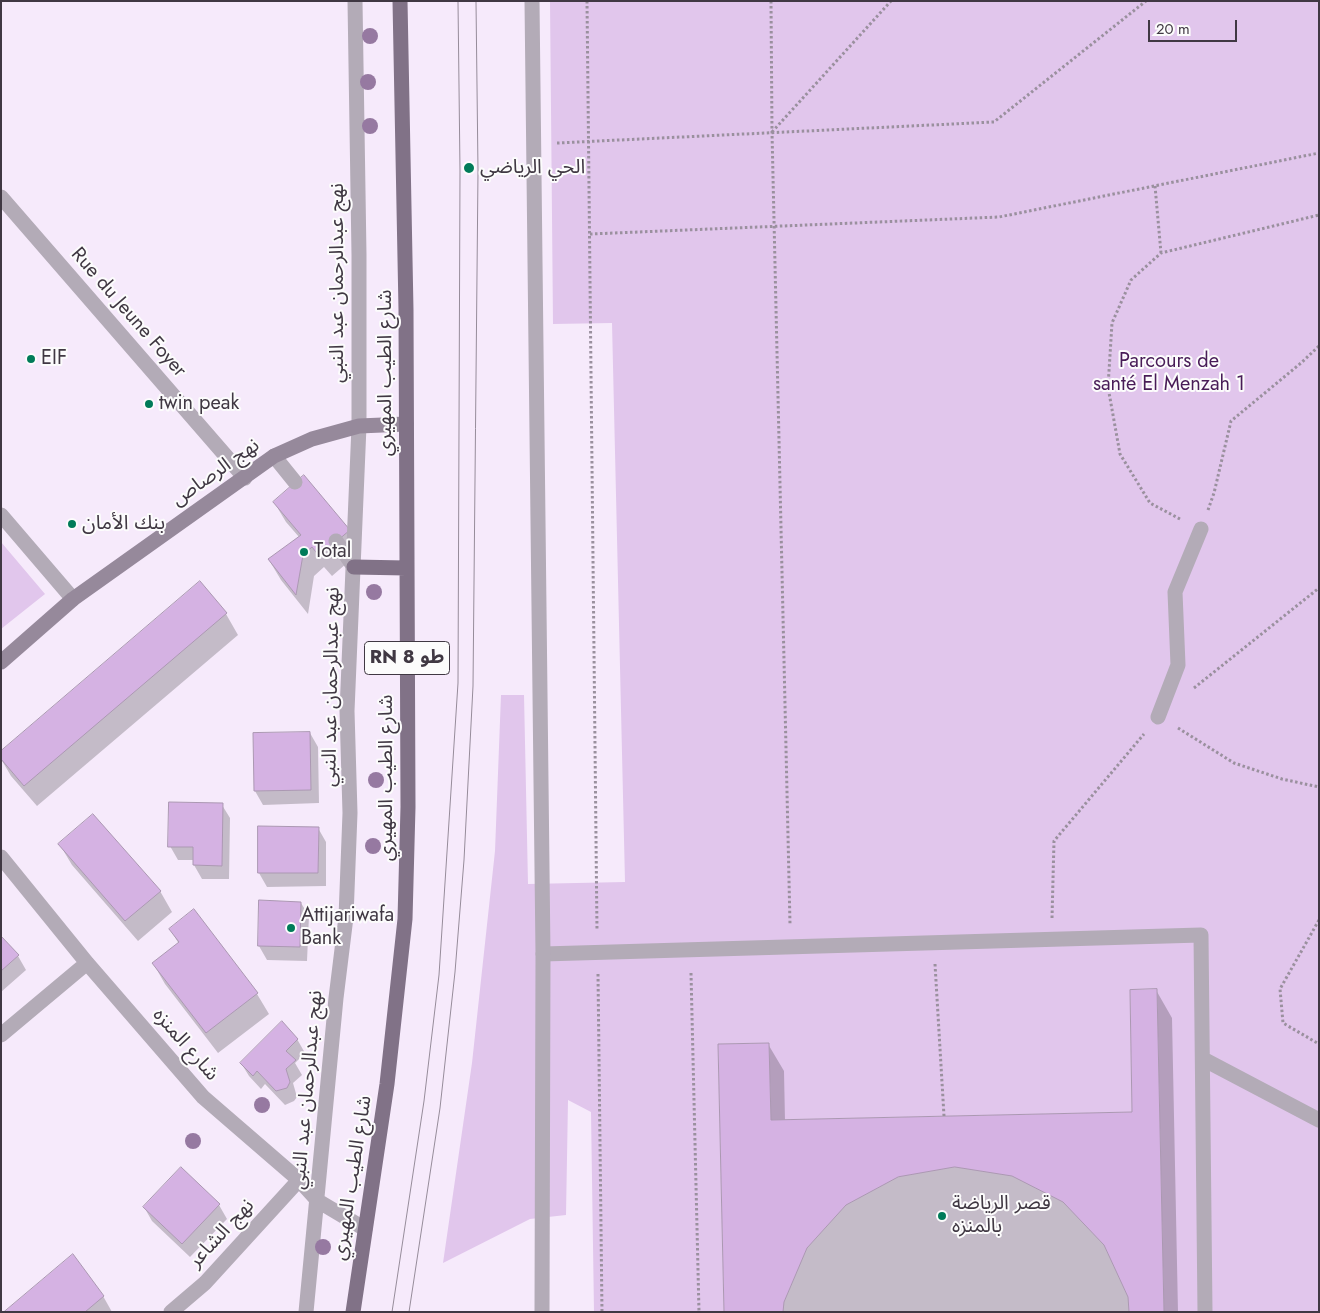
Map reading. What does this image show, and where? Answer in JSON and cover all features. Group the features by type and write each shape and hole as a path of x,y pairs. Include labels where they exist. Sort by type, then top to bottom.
{"main road":[{"name":"شارع الطيب المهيري","path":"353,1312 388,1084 406,918 408,808 406,424 400,1"},
{"path":"354,567 406,568"}],"street":[{"name":"نهج عبدالرحمان عبد النبي","path":"306,1312 336,998 346,917 350,813 347,711 359,426 359,255 355,1"},
{"path":"532,1 543,954 542,1312"},
{"name":"Rue du Jeune Foyer","path":"1,197 245,478"},
{"name":"نهج الرصاص","path":"1,662 73,599 274,456 312,440 359,426 406,424"},
{"path":"274,456 295,482"},
{"path":"1,515 73,599"},
{"path":"1158,717 1178,665 1175,592 1201,529"},
{"path":"336,541 354,567"},
{"name":"شارع المنزه","path":"1,857 87,963 203,1097 299,1180 318,1201 365,1229"},
{"path":"543,954 1201,935 1205,1312"},
{"path":"1,1035 87,963"},
{"path":"1202,1059 1319,1120"},
{"name":"نهج الشاعر","path":"170,1312 205,1283 299,1180"}],"path":[{"path":"587,1 602,1312"},
{"path":"772,1 772,132 790,947"},
{"path":"772,132 891,1"},
{"path":"534,144 994,122 1146,1"},
{"path":"590,234 1000,217 1319,153"},
{"path":"1156,186 1161,253"},
{"path":"1319,214 1161,253 1131,280 1112,323 1108,387 1120,454 1150,503 1201,529 1214,493 1232,421 1319,346"},
{"path":"1189,692 1319,588"},
{"path":"1051,939 1054,841 1158,717 1234,763 1282,779 1319,787"},
{"path":"1319,920 1280,989 1283,1023 1319,1044"},
{"path":"934,944 944,1116"},
{"path":"690,950 699,1312"}],"green space":[{"name":"Parcours de santé El Menzah 1","path":"550,1 1319,1 1319,1312 1164,1312 1157,989 1130,990 1132,1112 771,1120 769,1043 718,1044 724,1312 594,1312 591,1112 568,1100 566,1215 530,1219 443,1263 472,1063 495,851 501,695 524,695 528,884 625,882 612,323 553,324"},
{"path":"1,542 45,594 1,629"}],"building":[{"path":"304,475 350,530 319,556 312,547 303,555 296,595 268,559 301,535 273,502"},
{"path":"200,581 227,613 24,786 1,759 1,751"},
{"path":"310,732 311,790 254,791 253,733"},
{"path":"169,802 223,803 222,866 193,865 193,847 168,847"},
{"path":"93,814 161,891 125,921 58,844"},
{"path":"258,826 319,827 318,873 258,873"},
{"path":"259,900 301,902 300,947 258,946"},
{"path":"194,909 258,993 206,1033 152,963 179,942 169,929"},
{"path":"1,936 19,955 1,971"},
{"name":"قصر الرياضة بالمنزه","path":"1157,989 1164,1312 724,1312 718,1044 769,1043 771,1120 1132,1112 1130,990"},
{"path":"282,1021 298,1039 286,1051 296,1060 286,1069 290,1082 287,1088 276,1091 257,1071 253,1076 240,1063"},
{"path":"181,1167 220,1204 182,1244 143,1207"},
{"path":"955,1167 1012,1176 1063,1202 1104,1245 1128,1297 1129,1312 783,1312 784,1302 807,1248 846,1205 898,1177"},
{"path":"73,1254 104,1296 85,1312 4,1312"}],"tram line":[{"path":"392,1312 424,1101 439,975 458,683 460,171 458,1"},
{"path":"409,1312 440,1108 455,972 464,860 473,686 478,171 476,1"}],"place":[{"name":"الحي الرياضي","path":"469,168"},
{"name":"EIF","path":"31,359"},
{"name":"twin peak","path":"149,404"},
{"name":"بنك الأمان","path":"72,524"},
{"name":"Total","path":"304,552"},
{"name":"Attijariwafa Bank","path":"291,928"},
{"name":"قصر الرياضة بالمنزه","path":"942,1216"}]}
